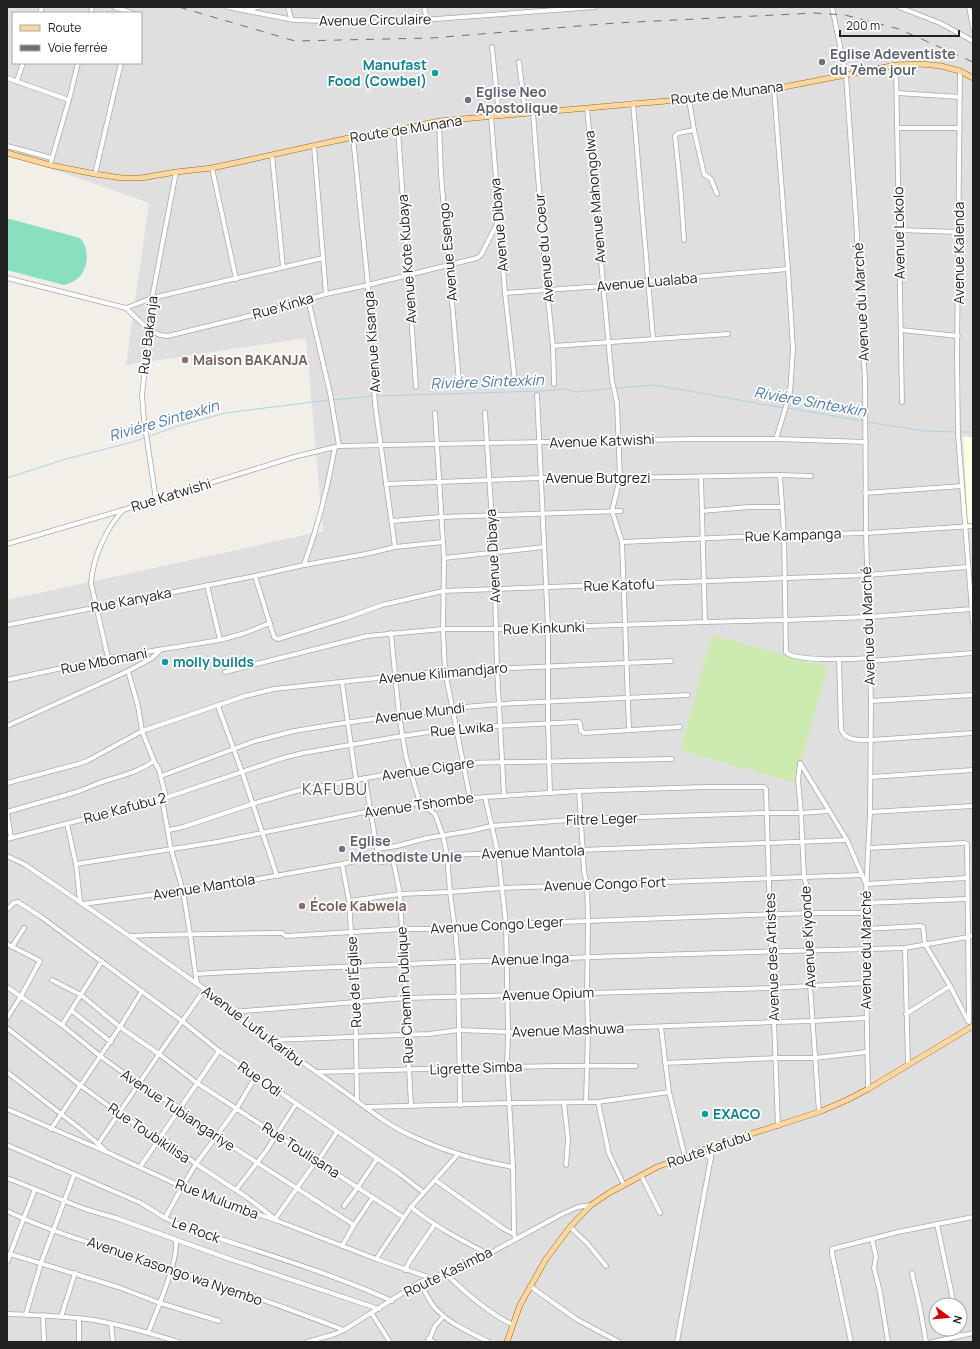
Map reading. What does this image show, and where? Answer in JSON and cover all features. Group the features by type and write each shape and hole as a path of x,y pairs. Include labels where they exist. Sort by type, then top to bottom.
{"main road":[{"name":"Route de Munana","path":"7,154 95,174 122,178 141,178 212,168 353,137 398,130 439,121 689,99 774,89 896,65 921,64 941,66 960,71 973,78"},
{"name":"Route Kafubu","path":"507,1342 520,1305 546,1259 570,1227 591,1205 657,1167 713,1146 819,1112 868,1089 908,1066 971,1025"}],"street":[{"path":"114,7 129,12"},
{"name":"Avenue Circulaire","path":"227,7 291,18 294,20 382,23 561,8 595,7"},
{"path":"244,10 259,7"},
{"path":"288,7 291,18"},
{"path":"424,7 427,20"},
{"name":"Avenue du Marché","path":"832,7 846,75 853,163 865,380 865,493 871,701 870,812 865,903 866,1052 868,1089"},
{"path":"899,7 940,23 973,40"},
{"path":"969,7 973,28"},
{"path":"492,47 499,116"},
{"path":"519,62 525,114"},
{"path":"17,81 23,64"},
{"path":"50,165 78,64"},
{"path":"95,174 121,64"},
{"name":"Avenue Lokolo","path":"896,65 902,402"},
{"name":"Avenue Kalenda","path":"960,71 958,435 973,624"},
{"path":"7,78 69,100"},
{"path":"774,89 793,349 792,373 788,402 776,439"},
{"path":"897,94 935,94 960,97"},
{"path":"689,99 704,174 711,179 717,194"},
{"path":"633,103 653,338"},
{"name":"Avenue Mahongolwa","path":"587,108 612,381 617,403 620,478 612,511"},
{"name":"Avenue du Coeur","path":"533,113 547,291 553,346 554,384"},
{"name":"Avenue Dibaya","path":"491,116 505,293 515,382"},
{"name":"Avenue Esengo","path":"439,121 441,175 459,382"},
{"path":"897,128 960,128"},
{"name":"Avenue Kote Kubaya","path":"398,130 407,276 416,387"},
{"path":"684,240 675,136 678,133 694,130"},
{"name":"Avenue Kisanga","path":"353,137 368,285 375,404 395,547"},
{"path":"7,146 52,158"},
{"path":"314,146 326,294"},
{"path":"272,155 283,267"},
{"path":"212,168 236,279"},
{"name":"Rue Bakanja","path":"156,500 142,396 152,298 176,172"},
{"name":"Rue Kinka","path":"126,308 148,329 160,335 168,336 253,315 326,294 407,276 477,258 481,256 499,220"},
{"path":"899,230 958,232"},
{"path":"7,278 126,308 152,298 323,258"},
{"name":"Avenue Lualaba","path":"505,293 547,291 788,269"},
{"path":"304,565 317,529 337,447 327,380 308,299"},
{"path":"901,330 958,336"},
{"path":"553,346 728,334"},
{"path":"537,395 548,627 547,666 550,793"},
{"name":"Avenue Dibaya","path":"485,412 494,553 504,796"},
{"path":"435,414 444,558 443,629 445,671 470,798"},
{"name":"Avenue Katwishi","path":"337,447 618,440 776,439 866,442"},
{"name":"Rue Katwishi","path":"7,544 294,457 337,447"},
{"path":"780,475 784,535 786,648 788,654 824,659 869,660 973,653"},
{"name":"Avenue Butgrezi","path":"386,484 540,478 780,475 811,476"},
{"path":"701,476 705,622"},
{"path":"865,493 962,486"},
{"path":"702,511 742,507 782,507"},
{"path":"108,658 92,583 93,572 97,557 111,525 123,510"},
{"path":"612,511 622,542 629,729"},
{"path":"392,521 441,517 621,511"},
{"name":"Rue Kampanga","path":"622,542 866,533 973,526"},
{"name":"Rue Kanyaka","path":"7,625 395,547 443,542"},
{"path":"444,558 544,546"},
{"name":"Rue Katofu","path":"270,623 276,638 346,618 382,605 443,591 867,575 968,567"},
{"path":"255,576 270,623"},
{"path":"207,585 220,640"},
{"name":"Rue Kinkunki","path":"225,672 351,639 391,633 443,629 497,629 868,617 972,609"},
{"name":"Rue Mbomani","path":"7,680 108,658 220,640 245,633 270,623"},
{"path":"391,633 394,677 406,756 420,803 435,814 444,836 447,855 458,961 460,1104"},
{"path":"7,726 128,671 152,658 160,650"},
{"path":"838,659 841,728 842,732 851,739 870,740 973,733"},
{"name":"Avenue Kilimandjaro","path":"7,783 87,761 142,732 245,696 274,689 445,671 671,661"},
{"path":"128,671 138,706 142,732 161,776 171,849 183,891 197,984"},
{"path":"342,682 356,780"},
{"path":"871,701 973,694"},
{"name":"Avenue Mundi","path":"161,776 255,741 294,731 348,722 452,708 500,704 548,703 688,695"},
{"path":"218,706 242,772 276,876"},
{"name":"Rue Lwika","path":"242,772 303,753 457,728 579,722 581,731 584,733 680,727"},
{"name":"Avenue Cigare","path":"168,830 183,827 300,790 411,770 463,763 672,758"},
{"path":"9,838 7,812 48,801 107,780 126,775 142,769 154,761"},
{"name":"Avenue Kiyonde","path":"819,1112 810,985 808,890 804,877 798,780 800,763 829,811"},
{"path":"871,776 973,770"},
{"name":"Rue Kafubu 2","path":"9,838 164,798 207,785 242,772"},
{"path":"365,778 378,856"},
{"name":"Avenue Tshombe","path":"76,864 230,840 262,832 420,803 470,798 579,791 754,786 766,788"},
{"name":"Avenue des Artistes","path":"766,788 778,1126"},
{"path":"579,791 584,871 587,885 588,920 586,992 588,1030 586,1102"},
{"path":"485,797 498,853 506,924 508,996 507,1066 513,1167 514,1236"},
{"path":"870,812 973,806"},
{"path":"829,811 847,840 866,884 967,878"},
{"name":"Filtre Leger","path":"377,849 491,826 581,819 829,811"},
{"path":"68,824 76,864 81,902"},
{"name":"Avenue Mantola","path":"81,902 224,885 378,856 380,862 447,855 583,849 802,843 847,840"},
{"path":"868,848 967,844 967,899 971,1025"},
{"name":"Avenue Lufu Karibu","path":"7,856 24,864 81,902 205,989 231,1012 357,1101 412,1136 479,1161 513,1167"},
{"name":"Rue Chemin Publique","path":"393,860 400,894 411,1106"},
{"name":"Rue de l'Église","path":"342,864 351,931 356,1037 357,1101"},
{"name":"Avenue Congo Fort","path":"348,901 400,894 502,888 862,875"},
{"path":"865,903 967,899"},
{"name":"Rue Odi","path":"7,909 13,903 18,902 40,916 182,1021 219,1051 400,1174 423,1192"},
{"name":"Avenue Congo Leger","path":"130,936 282,933 286,936 351,931 455,929 506,924 588,920 808,913 865,913"},
{"path":"865,929 921,926 923,928 925,944 971,1025"},
{"path":"12,947 24,928"},
{"name":"Avenue Inga","path":"196,974 353,965 458,961 507,961 771,951 905,948 973,935"},
{"path":"7,944 40,961 7,1018"},
{"path":"905,948 908,1066"},
{"path":"62,1025 102,961"},
{"name":"Rue Toulisana","path":"52,980 81,996 120,1027 197,1083 403,1217"},
{"name":"Avenue Opium","path":"231,1012 405,998 773,988 866,983"},
{"path":"906,1014 950,986"},
{"name":"Avenue Tubiangariye","path":"7,987 62,1025 100,1056 139,1084 180,1108 216,1136 256,1163 354,1225"},
{"path":"98,1144 205,989"},
{"path":"51,1129 60,1113 111,1042 142,991"},
{"path":"72,1011 111,1042"},
{"name":"Avenue Mashuwa","path":"271,1040 429,1034 459,1030 508,1032 588,1030 775,1022 813,1022 866,1018"},
{"path":"661,1027 669,1092 685,1157"},
{"name":"Rue Toubikilisa","path":"7,1028 80,1086 143,1129 166,1140 196,1164 248,1198 277,1220"},
{"path":"140,1167 219,1051"},
{"path":"665,1063 776,1058 815,1058 866,1052"},
{"name":"Ligrette Simba","path":"316,1072 507,1066 636,1066"},
{"path":"7,1072 109,1153"},
{"path":"165,1218 196,1164 237,1108 256,1076"},
{"path":"366,1107 598,1102 669,1092"},
{"path":"564,1102 568,1139 566,1165"},
{"path":"598,1102 609,1154 624,1185"},
{"path":"236,1190 266,1152 296,1104"},
{"name":"Rue Mulumba","path":"7,1109 109,1153 193,1192 277,1220 405,1270 431,1278"},
{"path":"277,1220 337,1132"},
{"name":"Le Rock","path":"7,1145 141,1203 165,1218 182,1226 305,1266 392,1301"},
{"path":"677,1342 713,1146"},
{"path":"701,1151 711,1159"},
{"path":"376,1259 410,1207 458,1154"},
{"path":"344,1206 377,1159"},
{"path":"26,1314 41,1263 74,1175"},
{"path":"641,1175 660,1213"},
{"path":"7,1178 65,1201 166,1235 175,1240 379,1309"},
{"path":"435,1180 514,1236"},
{"path":"7,1262 35,1189"},
{"path":"342,1246 373,1197"},
{"name":"Route Kasimba","path":"307,1342 318,1341 344,1330 372,1314 420,1282 472,1262 488,1254 514,1236 578,1207 591,1205"},
{"path":"410,1207 444,1231 488,1254"},
{"name":"Avenue Kasongo wa Nyembo","path":"7,1211 23,1219 53,1230 172,1268 344,1330"},
{"path":"851,1342 832,1249 937,1224 973,1218"},
{"path":"405,1270 435,1224"},
{"path":"937,1224 952,1297"},
{"path":"570,1227 595,1252 606,1266"},
{"path":"872,1239 876,1257 874,1268 880,1292 888,1342"},
{"path":"148,1333 172,1268 177,1245 175,1240"},
{"path":"7,1245 12,1247"},
{"path":"10,1254 75,1273 160,1303 219,1321"},
{"path":"912,1272 926,1342"},
{"path":"61,1317 75,1273"},
{"path":"445,1273 481,1306 496,1317 513,1325"},
{"path":"420,1282 435,1308 444,1316 489,1342"},
{"path":"530,1286 576,1319 618,1342"},
{"path":"7,1314 79,1318 111,1324 178,1342"},
{"path":"372,1314 390,1342"},
{"path":"43,1315 44,1342"},
{"path":"434,1342 428,1340 435,1326 444,1316"},
{"path":"79,1318 79,1342"},
{"path":"111,1324 114,1342"},
{"path":"932,1342 954,1337"}],"shaded area":[{"path":"7,7 973,7 973,1342 7,1342 7,600 323,531 306,338 126,365 149,203 7,153"},
{"path":"963,436 973,438 973,523 968,523"}],"green space":[{"path":"7,219 80,238 85,246 87,257 83,272 75,281 64,285 7,270"},
{"path":"712,635 828,667 795,783 680,750"}],"waterway":[{"name":"Riviére Sintexkin","path":"616,388 655,385 784,408"},
{"name":"Riviére Sintexkin","path":"377,396 564,389 577,392 613,388"},
{"name":"Riviére Sintexkin","path":"333,400 373,396"},
{"name":"Riviére Sintexkin","path":"147,437 175,427 225,413 329,400"},
{"name":"Riviére Sintexkin","path":"788,408 863,421"},
{"name":"Riviére Sintexkin","path":"866,422 925,431 956,432"},
{"name":"Riviére Sintexkin","path":"960,432 973,432"},
{"name":"Riviére Sintexkin","path":"7,478 66,459 144,438"}],"railway":[{"path":"179,7 295,41 432,38 616,23 815,13 845,15 899,29 973,62"}],"place":[{"name":"Eglise Adeventiste du 7ème jour","path":"822,62"},
{"name":"Manufast Food (Cowbel)","path":"435,73"},
{"name":"Eglise Neo Apostolique","path":"468,100"},
{"name":"Maison BAKANJA","path":"185,360"},
{"name":"molly builds","path":"165,662"},
{"name":"Eglise Methodiste Unie","path":"342,849"},
{"name":"École Kabwela","path":"302,906"},
{"name":"EXACO","path":"705,1114"}],"district":[{"name":"KAFUBU","path":"335,789"}]}
